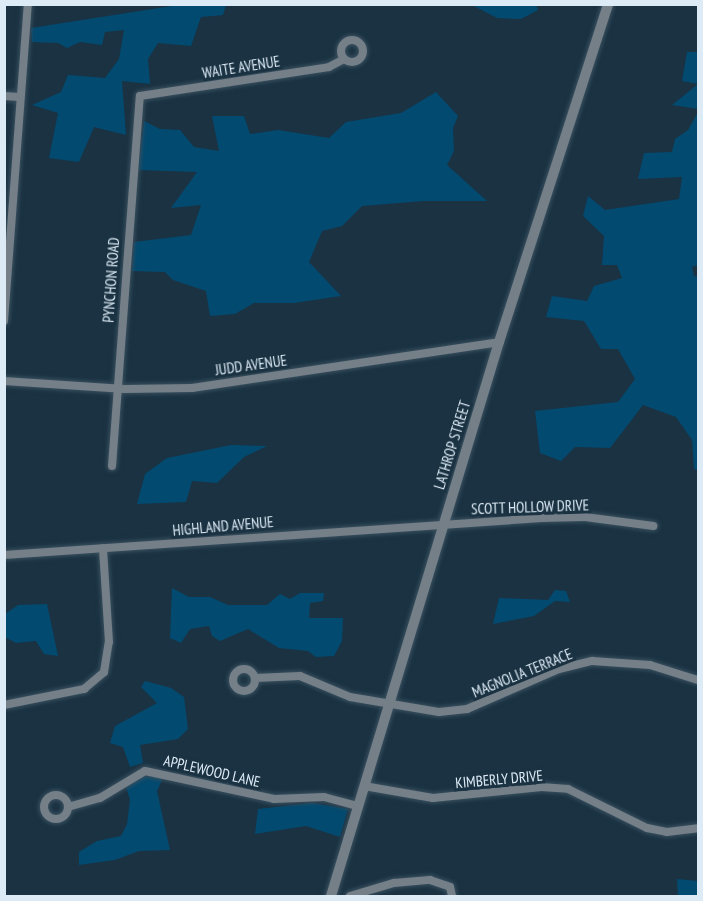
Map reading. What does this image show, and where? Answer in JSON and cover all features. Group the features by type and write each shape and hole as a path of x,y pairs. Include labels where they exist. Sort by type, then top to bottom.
{"street":[{"path":"4,321 19,97 28,4"},
{"name":"LATHROP STREET","path":"332,894 499,342 608,4"},
{"name":"WAITE AVENUE","path":"140,96 329,67 344,58"},
{"path":"4,96 19,97"},
{"name":"PYNCHON ROAD","path":"112,466 140,96"},
{"name":"JUDD AVENUE","path":"4,381 118,389 192,388 499,342"},
{"name":"SCOTT HOLLOW DRIVE","path":"443,524 565,517 653,526"},
{"name":"HIGHLAND AVENUE","path":"4,555 443,524"},
{"path":"4,705 84,689 104,672 109,642 103,548"},
{"name":"MAGNOLIA TERRACE","path":"255,678 300,676 350,698 390,702 439,712 467,709 559,669 592,661 624,661 699,680"},
{"name":"APPLEWOOD LANE","path":"68,807 100,798 146,771 273,799 324,797 358,806"},
{"name":"KIMBERLY DRIVE","path":"364,786 433,798 541,788 568,789 647,828 667,832 699,828"},
{"path":"332,894 349,897 394,883 436,880 450,887 452,897"}],"shaded area":[{"path":"178,5 226,5 223,15 201,17 191,46 158,43 148,59 150,84 122,81 126,135 94,127 79,162 49,158 58,113 32,105 61,92 68,75 105,78 119,59 124,30 105,32 102,45 80,42 67,48 58,43 32,42 31,28"},
{"path":"472,5 536,5 538,10 521,19 497,18"},
{"path":"687,52 698,52 698,84 682,81"},
{"path":"698,84 698,109 672,105"},
{"path":"436,92 458,116 453,128 454,151 447,165 487,201 424,201 362,206 342,226 322,231 309,262 341,296 294,303 254,303 235,314 210,316 206,291 173,280 165,272 132,271 134,242 191,235 201,205 171,208 197,172 138,170 144,121 160,129 180,130 194,147 219,151 212,116 244,116 250,134 278,130 329,138 346,122 401,113"},
{"path":"698,112 698,265 692,267 694,276 698,277 698,470 694,469 692,440 676,417 643,405 610,448 575,447 561,461 540,453 535,411 618,402 635,379 618,349 601,349 584,321 546,317 552,296 587,301 594,286 622,278 617,265 602,265 604,236 583,216 588,196 605,210 679,199 682,177 638,179 644,153 672,152 675,139 688,130"},
{"path":"231,445 267,446 244,457 217,483 192,481 186,502 137,504 145,474 167,458"},
{"path":"172,588 189,597 210,597 228,605 267,605 280,594 290,599 300,593 324,593 323,601 310,603 309,618 343,618 342,641 334,656 316,657 308,651 279,648 248,629 220,641 212,636 209,626 190,629 181,643 170,638"},
{"path":"555,590 566,591 570,602 555,601 534,616 493,624 499,598 548,600"},
{"path":"47,604 58,656 44,654 36,641 16,643 5,637 5,614 18,605"},
{"path":"145,681 171,688 184,697 188,729 178,739 140,745 143,763 130,767 123,747 110,743 115,726 157,703 141,687"},
{"path":"143,776 163,778 157,791 170,850 139,851 115,860 79,865 79,852 97,841 121,836 127,824 130,800 126,787"},
{"path":"312,803 348,809 340,837 306,826 255,834 258,809"},
{"path":"677,879 698,881 698,896 678,896"}]}
